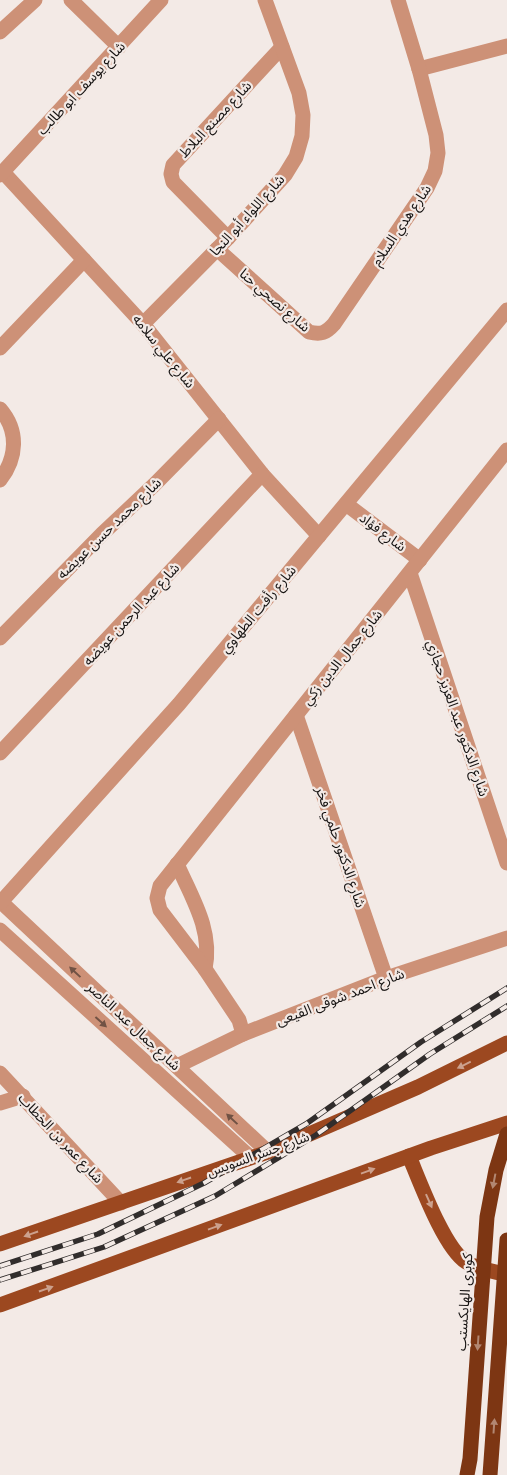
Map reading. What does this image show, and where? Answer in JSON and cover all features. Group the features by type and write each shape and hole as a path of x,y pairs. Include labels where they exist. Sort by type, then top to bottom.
{"highway":[{"name":"كوبرى الهايكستب","path":"467,1475 470,1459 487,1217 496,1170 507,1134"},
{"path":"490,1475 507,1240"}],"main road":[{"name":"شارع جسر السويس","path":"0,1244 268,1152 418,1087 507,1043"},
{"path":"0,1305 409,1156 507,1123"},
{"path":"409,1156 446,1238 454,1251 467,1262 507,1275"}],"street":[{"path":"0,32 35,0"},
{"path":"72,0 120,47"},
{"name":"شارع يوسف ابو طالب","path":"1,174 120,47 161,0"},
{"name":"شارع اللواء أبو النجا","path":"143,324 222,244 285,175 296,157 302,136 303,115 299,94 265,0"},
{"name":"شارع هدي السلام","path":"334,324 427,188 435,171 438,154 436,135 419,69 398,0"},
{"name":"شارع مصنع البلاط","path":"222,244 173,182 171,174 173,165 282,46"},
{"path":"419,69 507,46"},
{"name":"شارع علي سلامه","path":"1,174 143,324 262,474 318,536"},
{"name":"شارع نصحي حنا","path":"222,244 309,332 318,335 328,332 334,324"},
{"path":"0,348 84,260"},
{"name":"شارع رأفت الطهاوي","path":"0,902 179,704 507,310"},
{"path":"0,409 6,416 13,431 14,446 11,462 0,480"},
{"name":"شارع محمد حسن عويضه","path":"0,638 219,419"},
{"name":"شارع جمال الدين زكي","path":"243,1034 239,1020 205,969 160,910 158,898 160,886 507,450"},
{"name":"شارع عبد الرحمن عويضه","path":"0,754 262,474"},
{"name":"شارع فؤاد","path":"346,504 420,560"},
{"name":"شارع الدكتور عبد العزيز حجازي","path":"410,573 507,863"},
{"name":"شارع الدكتور حلمي فخر","path":"296,715 386,978"},
{"path":"177,864 206,932 207,956 205,969"},
{"name":"شارع جمال عبد الناصر","path":"0,902 268,1152"},
{"name":"شارع جمال عبد الناصر","path":"0,930 250,1157"},
{"name":"شارع احمد شوقى القيعى","path":"177,1066 243,1034 386,978 507,938"},
{"name":"شارع عمر بن الخطاب","path":"0,1073 121,1203"},
{"path":"0,1103 23,1096"}],"railway":[{"path":"0,1266 98,1234 204,1183 306,1124 421,1042 507,988"},
{"path":"0,1280 104,1247 215,1196 316,1135 430,1054 507,1006"}]}
